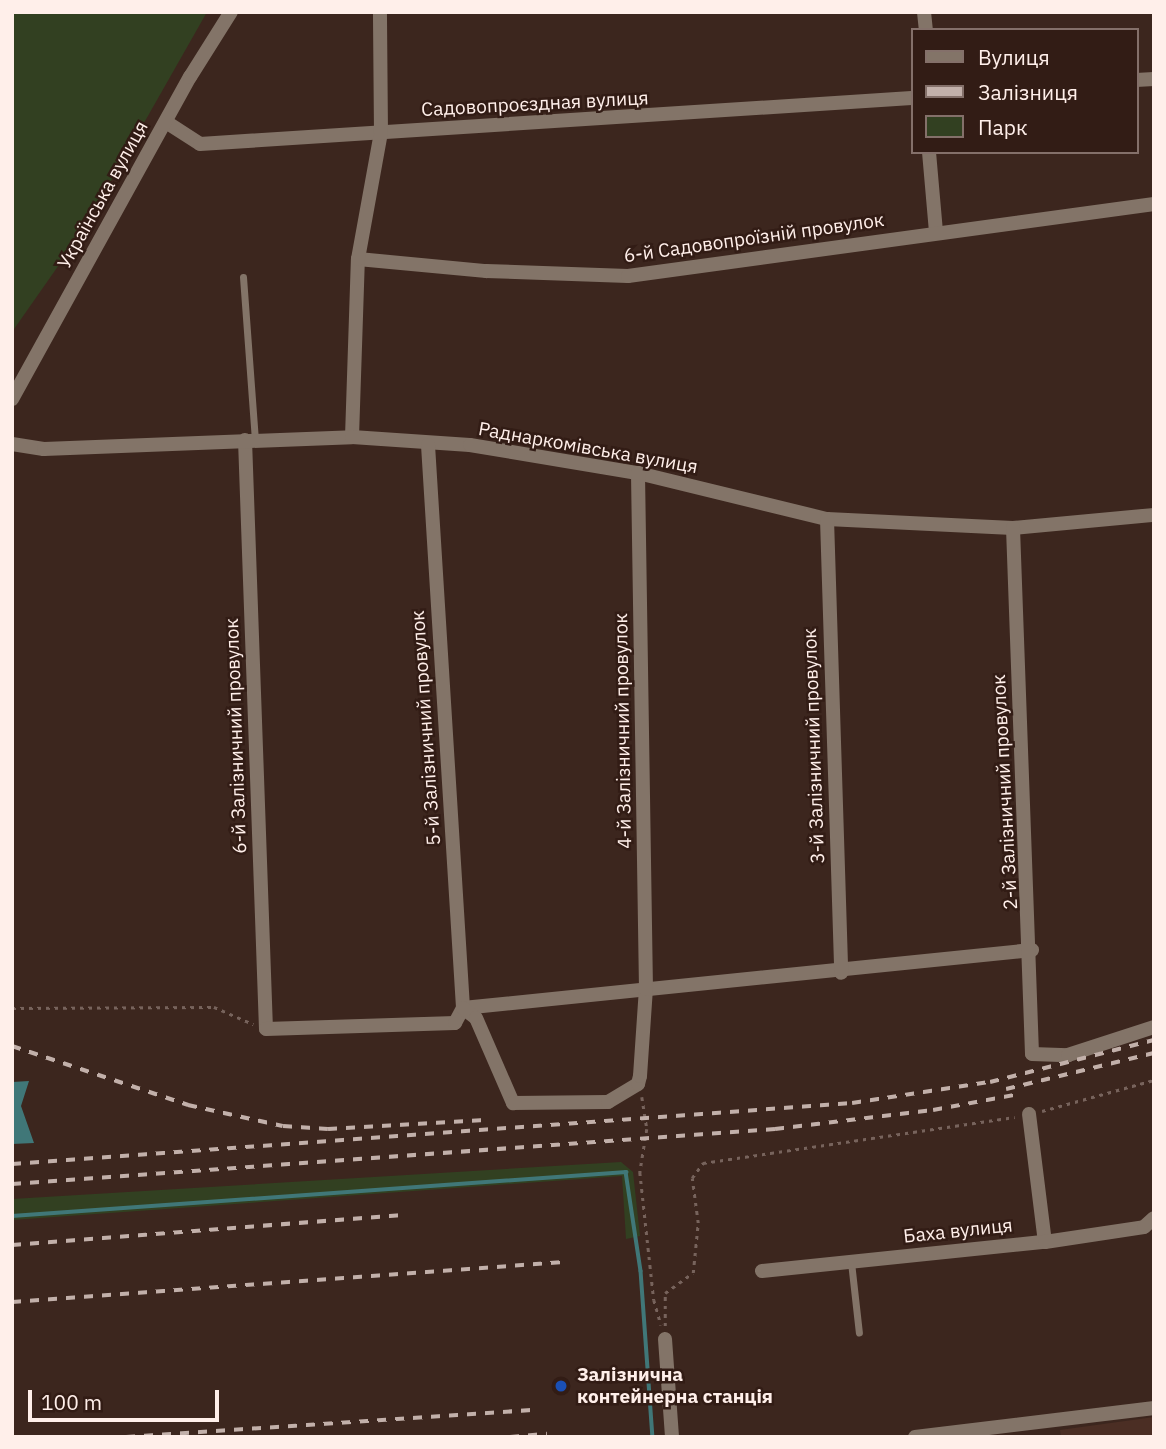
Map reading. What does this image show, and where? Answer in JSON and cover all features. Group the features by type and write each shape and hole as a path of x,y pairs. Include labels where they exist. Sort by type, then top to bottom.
{"street":[{"name":"Українська вулиця","path":"12,399 166,122 231,12"},
{"path":"352,437 358,259 381,133 380,12"},
{"name":"Садовопроєздная вулиця","path":"166,122 200,144 911,98"},
{"path":"929,154 936,232"},
{"name":"6-й Садовопроїзній провулок","path":"358,259 486,271 628,276 1154,204"},
{"name":"Раднаркомівська вулиця","path":"12,444 44,449 352,437 428,446 470,445 638,473 827,519 1013,528 1154,515"},
{"name":"6-й Залізничний провулок","path":"250,440 266,1029"},
{"name":"5-й Залізничний провулок","path":"428,446 463,1008"},
{"name":"4-й Залізничний провулок","path":"638,473 646,989 638,1084"},
{"name":"3-й Залізничний провулок","path":"827,519 841,973"},
{"name":"2-й Залізничний провулок","path":"1013,528 1032,950 1032,1054 1068,1055 1154,1027"},
{"path":"463,1008 841,973 1032,950"},
{"path":"266,1029 455,1023 463,1008"},
{"path":"463,1008 476,1018 513,1103 608,1102 638,1084"},
{"path":"1029,1114 1045,1242"},
{"name":"Баха вулиця","path":"762,1271 1045,1242 1151,1226"},
{"path":"665,1339 672,1437"},
{"path":"915,1437 1154,1408"}],"lane":[{"path":"243,277 250,440"},
{"path":"851,1262 859,1333"}],"path":[{"path":"12,1009 214,1007 266,1029"},
{"path":"665,1339 665,1293 693,1273 698,1223 692,1178 704,1163 1029,1114 1154,1080"},
{"path":"638,1084 647,1129 640,1172 653,1300 665,1339"}],"shaded area":[{"path":"1154,1417 1154,1437 1061,1437 1060,1430"}],"green space":[{"path":"12,12 207,12 82,232 12,332"},
{"path":"621,1162 633,1172 640,1236 626,1239 622,1176 12,1220 12,1199"}],"water":[{"path":"29,1081 21,1106 34,1143 12,1144 12,1082"}],"waterway":[{"path":"12,1216 626,1172 641,1271 653,1437"}],"railway":[{"path":"12,1164 852,1103 990,1082 1154,1040"},
{"path":"12,1046 188,1105 283,1126 328,1129 485,1120"},
{"path":"1006,1089 1154,1053"},
{"path":"12,1184 775,1129 933,1110 1019,1094"},
{"path":"12,1245 403,1215"},
{"path":"12,1302 564,1262"},
{"path":"126,1437 535,1410"},
{"path":"510,1437 547,1434"}],"place":[{"name":"Залізнична контейнерна станція","path":"561,1386"}]}
